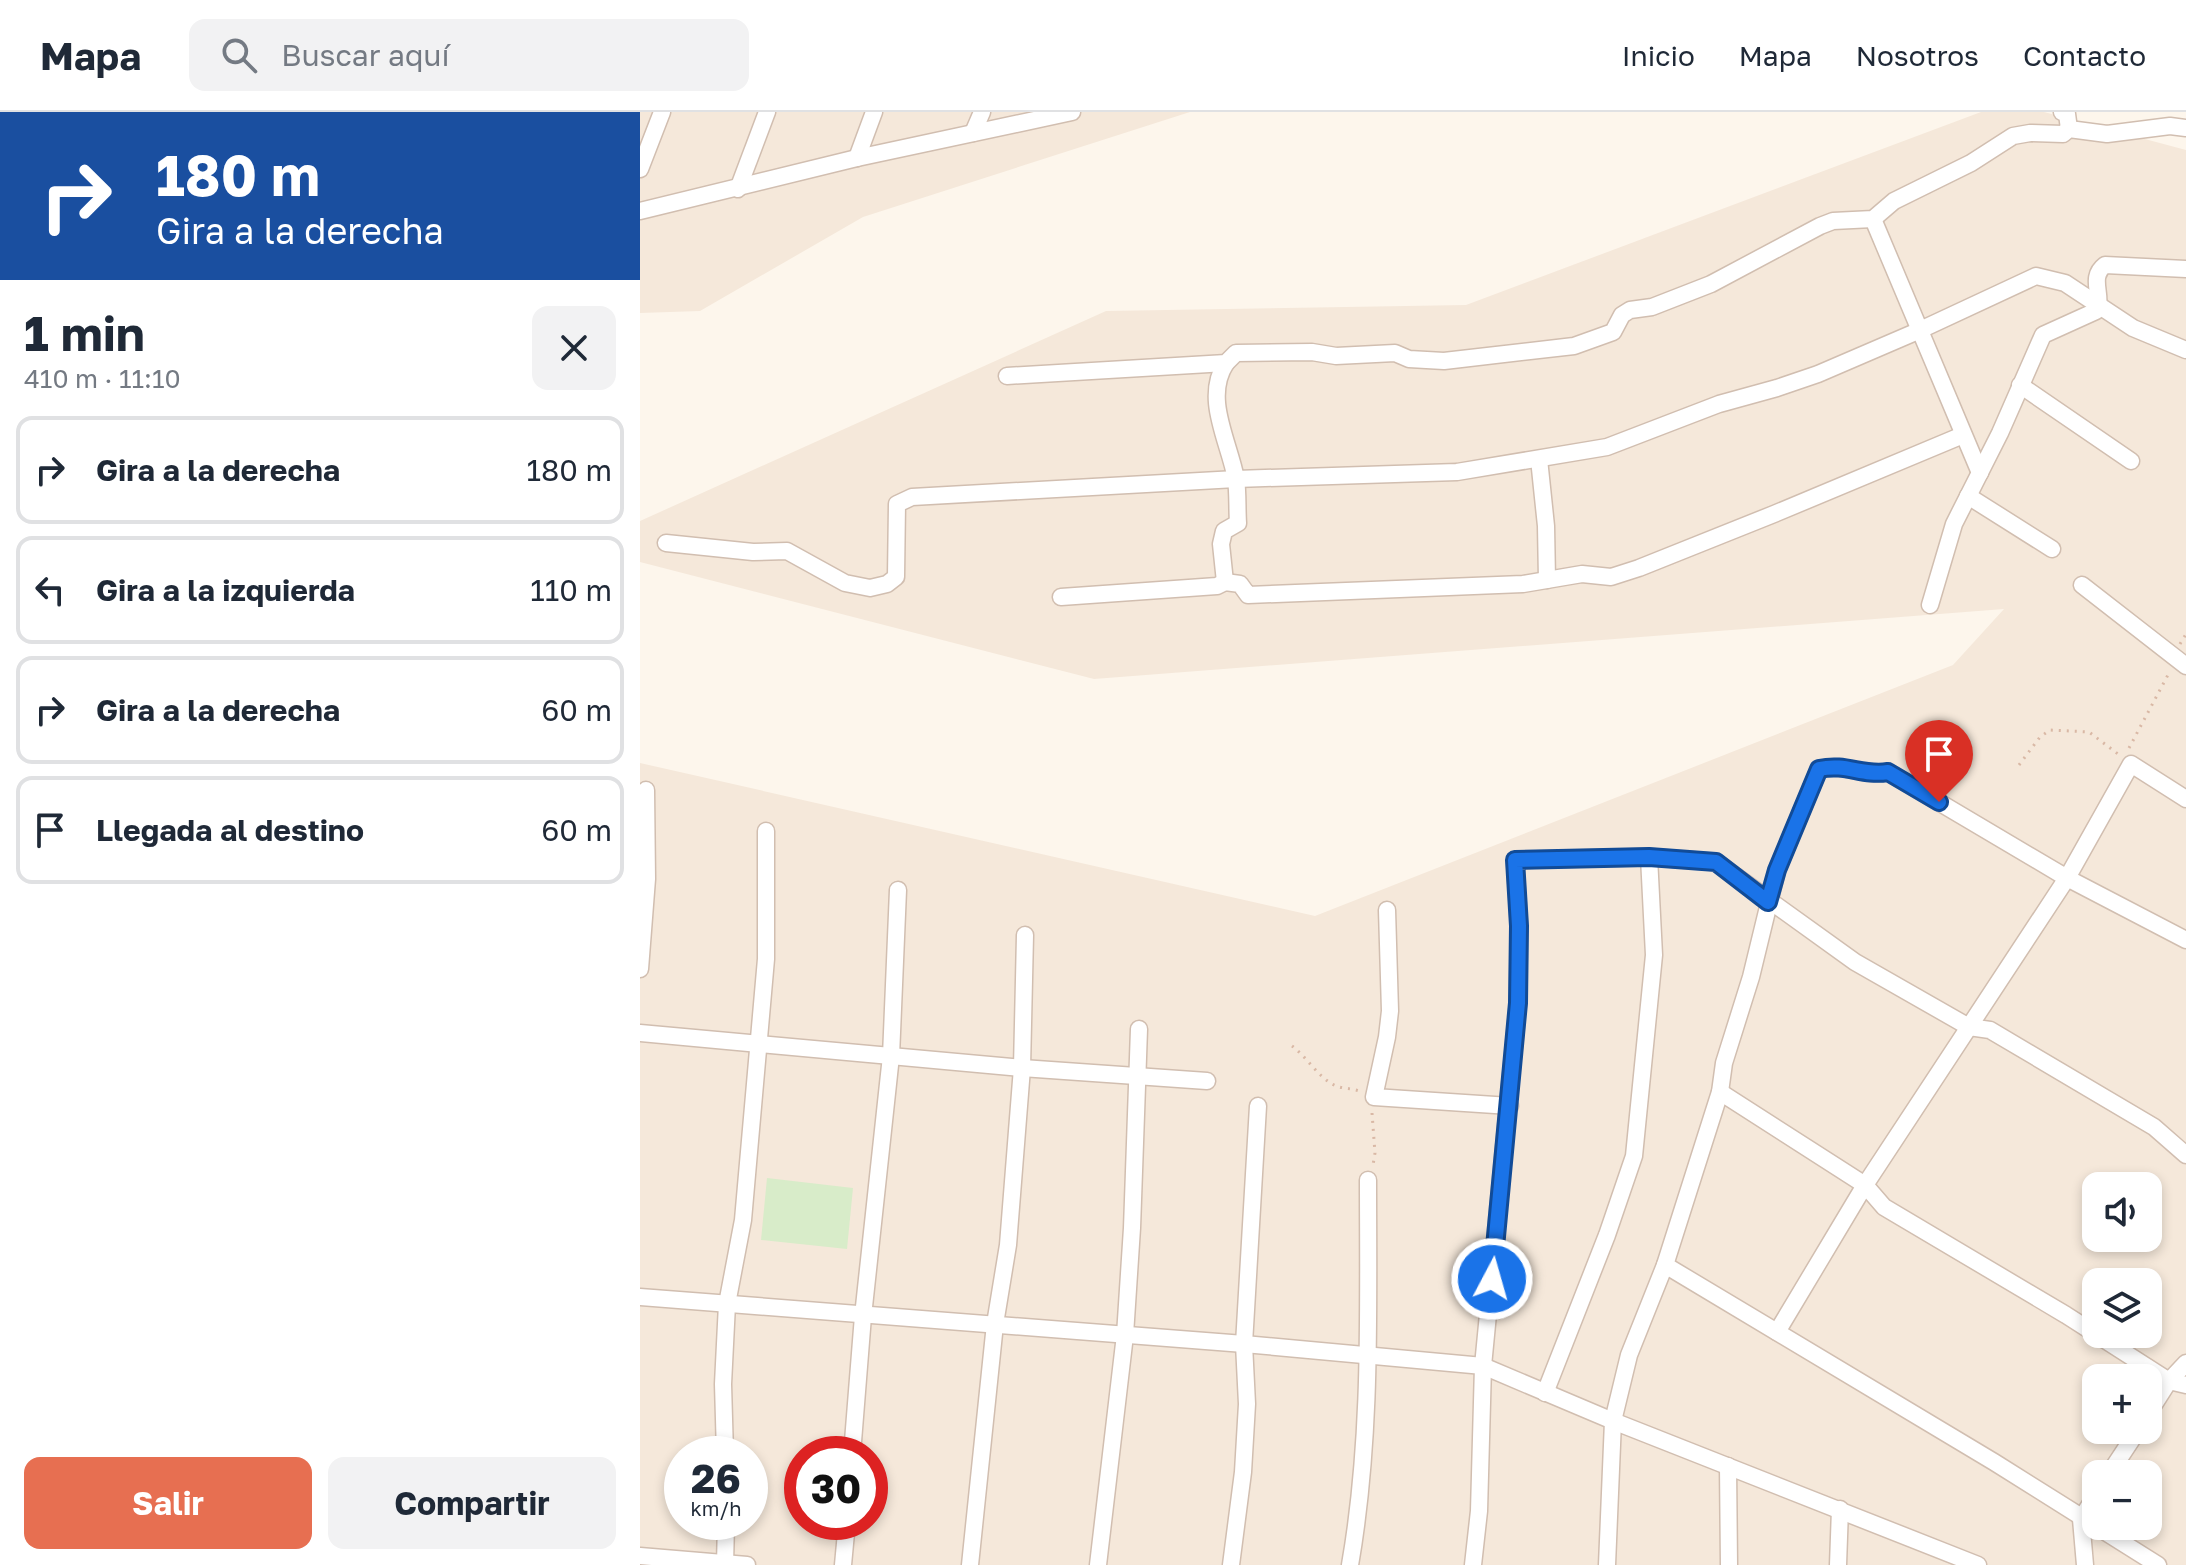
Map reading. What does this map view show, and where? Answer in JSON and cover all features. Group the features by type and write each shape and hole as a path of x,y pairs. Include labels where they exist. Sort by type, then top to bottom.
{"street":[{"path":"640,169 662,112"},
{"path":"738,189 767,112"},
{"path":"857,158 874,112"},
{"path":"973,133 982,112"},
{"path":"640,211 857,158 1072,112"},
{"path":"2062,112 2067,114 2069,129"},
{"path":"1225,582 1221,544 1224,531 1238,523 1236,479 1219,421 1218,375 1236,353 1312,352 1336,356 1395,353 1409,359 1444,361 1574,346 1613,332 1622,315 1630,310 1652,307 1711,284 1820,226 1833,221 1873,219 1894,201 1971,163 2013,136 2063,134 2069,129 2107,134 2170,126 2186,128"},
{"path":"1873,219 1980,473"},
{"path":"1930,605 1954,524 2043,335 2096,311 2099,304 2095,280 2098,271 2105,265 2186,269"},
{"path":"666,543 753,552 787,551 845,583 870,588 887,584 896,577 897,504 912,497 1236,479 1457,472 1607,447 1719,404 1818,374 2036,276 2065,283 2133,328 2186,350"},
{"path":"1007,376 1226,363"},
{"path":"2020,385 2131,461"},
{"path":"1061,597 1217,586 1225,582 1240,584 1248,595 1523,584 1582,574 1611,577 1963,435"},
{"path":"1539,459 1546,526 1547,580"},
{"path":"1968,496 2052,549"},
{"path":"2082,585 2181,663"},
{"path":"1777,1332 1865,1185 2067,878 2131,764 2186,799"},
{"path":"1607,1565 1613,1421 1629,1355 1665,1265 1720,1092 1724,1063 1751,977 1777,870 1819,769 1848,767 1870,775 1888,772 2067,878 2186,940"},
{"path":"640,969 647,879 646,790"},
{"path":"724,1436 723,1384 727,1304 743,1220 766,959 766,831"},
{"path":"1545,1393 1607,1235 1634,1156 1654,955 1649,857"},
{"path":"1473,1565 1479,1511 1483,1366 1518,1003 1519,926 1515,860 1649,857 1716,862 1855,962 1969,1027 1990,1030 2154,1127 2186,1155"},
{"path":"853,1436 891,1056 898,890"},
{"path":"1387,910 1390,1011 1374,1097 1510,1106"},
{"path":"970,1565 995,1324 1008,1245 1022,1068 1025,935"},
{"path":"1098,1565 1125,1335 1139,1029"},
{"path":"640,1033 1022,1068 1207,1081"},
{"path":"1720,1092 1865,1185 1884,1207 2178,1383"},
{"path":"1231,1565 1243,1472 1247,1404 1244,1344 1258,1106"},
{"path":"1350,1565 1360,1506 1368,1180"},
{"path":"1665,1265 1994,1462 2158,1565"},
{"path":"640,1297 1244,1344 1483,1366 1613,1421 1840,1509 1957,1561 1978,1565"},
{"path":"2162,1400 2178,1383 2186,1363"},
{"path":"1728,1466 1729,1565"},
{"path":"1838,1565 1840,1509"},
{"path":"2081,1519 2085,1565"},
{"path":"726,1540 726,1564"},
{"path":"843,1565 845,1540"},
{"path":"640,1556 747,1565"}],"path":[{"path":"2019,765 2040,737 2050,730 2089,732 2124,758 2181,663"},
{"path":"1292,1046 1334,1085 1374,1097 1372,1128 1375,1153 1368,1180"}],"shaded area":[{"path":"640,112 1190,112 863,217 700,311 640,313"},
{"path":"1981,112 2044,112 2186,150 2186,1565 640,1565 640,763 1315,916 1953,665 2004,609 1094,679 640,562 640,521 1106,311 1466,305"}],"green space":[{"path":"767,1178 853,1188 847,1249 761,1240"}],"route":[{"path":"1492,1279 1518,1003 1519,926 1515,860 1649,857 1716,862 1768,902 1777,870 1819,769 1848,767 1870,775 1888,772 1939,802"}]}
